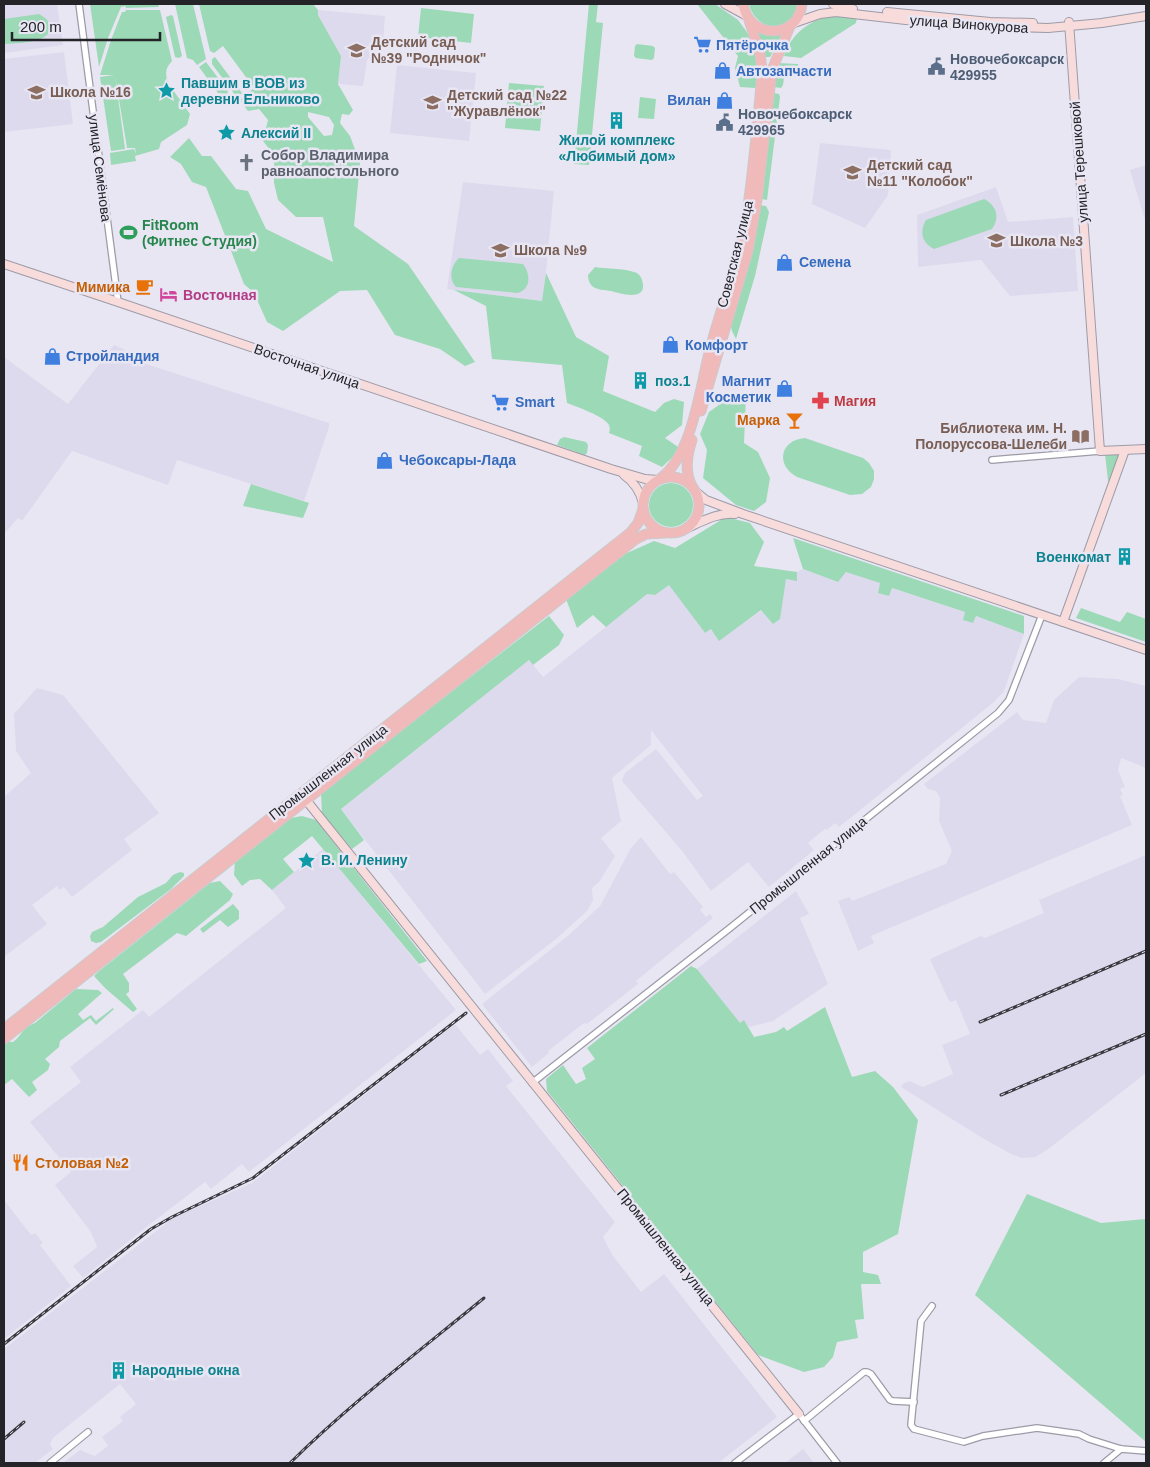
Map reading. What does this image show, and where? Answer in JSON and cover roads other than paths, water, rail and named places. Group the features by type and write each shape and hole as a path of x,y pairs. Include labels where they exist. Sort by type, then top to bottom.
{"main road":[{"name":"Советская улица","path":"698,410 710,348 740,249 750,199 762,69 760,54 743,4"},
{"name":"Советская улица","path":"693,488 688,477 687,464 692,430 751,237 772,70 792,24 799,16 802,4"},
{"path":"748,18 754,25 767,31 778,31 792,24"},
{"name":"Советская улица","path":"659,479 671,469 692,430"},
{"path":"677,477 688,482 693,488 699,500 698,512 693,522 685,529 675,533 665,533 654,527 644,514 643,506 648,488 659,479 677,477"},
{"name":"Промышленная улица","path":"4,1039 85,970 545,605 631,532 638,523 643,506"},
{"name":"Промышленная улица","path":"545,605 636,539 646,534 665,533"},
{"name":"Промышленная улица","path":"216,866 293,810 304,796"},
{"name":"Промышленная улица","path":"4,1029 85,970"}],"street":[{"name":"улица Семёнова","path":"79,4 118,302"},
{"path":"725,4 748,18"},
{"name":"улица Винокурова","path":"833,4 855,9 990,22 1048,25"},
{"name":"улица Винокурова","path":"1070,24 1146,11"},
{"name":"улица Винокурова","path":"792,24 820,14 836,12 975,26 1102,23 1146,16"},
{"name":"улица Терешковой","path":"1070,24 1100,451"},
{"name":"Восточная улица","path":"4,264 611,469 645,480 659,479"},
{"path":"992,460 1146,449"},
{"path":"1063,622 1125,450"},
{"name":"Восточная улица","path":"611,469 630,480 638,490 643,506"},
{"path":"693,488 706,500 743,514 1146,650"},
{"path":"685,529 725,514 743,514"},
{"name":"Промышленная улица","path":"532,1083 730,928 998,713 1009,700 1042,615"},
{"name":"Промышленная улица","path":"304,796 837,1463"},
{"path":"293,810 306,807 314,810"},
{"path":"932,1306 921,1321 912,1427 964,1442 983,1436 1037,1428 1079,1434 1121,1449 1146,1451"},
{"path":"804,1421 864,1372 871,1374 893,1402 914,1402"},
{"path":"735,1463 798,1414"},
{"path":"50,1463 88,1432"},
{"path":"1104,1463 1121,1449"}],"railway":[{"path":"980,1022 1146,951"},
{"path":"4,1344 151,1229 253,1178 466,1013"},
{"path":"1001,1095 1146,1034"},
{"path":"290,1463 360,1399 484,1298"},
{"path":"4,1439 24,1422"}],"place":[{"name":"Пятёрочка","path":"702,45"},
{"name":"Детский сад №39 \"Родничок\"","path":"357,50"},
{"name":"Новочебоксарск 429955","path":"936,67"},
{"name":"Автозапчасти","path":"722,71"},
{"name":"Павшим в ВОВ из деревни Ельниково","path":"167,91"},
{"name":"Школа №16","path":"36,92"},
{"name":"Вилан","path":"725,100"},
{"name":"Детский сад №22 \"Журавлёнок\"","path":"433,103"},
{"name":"Жилой комплекс «Любимый дом»","path":"617,120"},
{"name":"Новочебоксарск 429965","path":"724,122"},
{"name":"Алексий II","path":"227,133"},
{"name":"Собор Владимира равноапостольного","path":"247,163"},
{"name":"Детский сад №11 \"Колобок\"","path":"853,173"},
{"name":"FitRoom (Фитнес Студия)","path":"128,233"},
{"name":"Школа №3","path":"996,241"},
{"name":"Школа №9","path":"500,250"},
{"name":"Семена","path":"785,262"},
{"name":"Мимика","path":"144,287"},
{"name":"Восточная","path":"169,295"},
{"name":"Комфорт","path":"671,345"},
{"name":"Стройландия","path":"52,356"},
{"name":"поз.1","path":"641,381"},
{"name":"Магнит Косметик","path":"785,389"},
{"name":"Магия","path":"820,401"},
{"name":"Smart","path":"501,402"},
{"name":"Марка","path":"794,420"},
{"name":"Библиотека им. Н. Полоруссова-Шелеби","path":"1081,436"},
{"name":"Чебоксары-Лада","path":"385,460"},
{"name":"Военкомат","path":"1125,557"},
{"name":"В. И. Ленину","path":"307,860"},
{"name":"Столовая №2","path":"21,1163"},
{"name":"Народные окна","path":"118,1370"}]}
